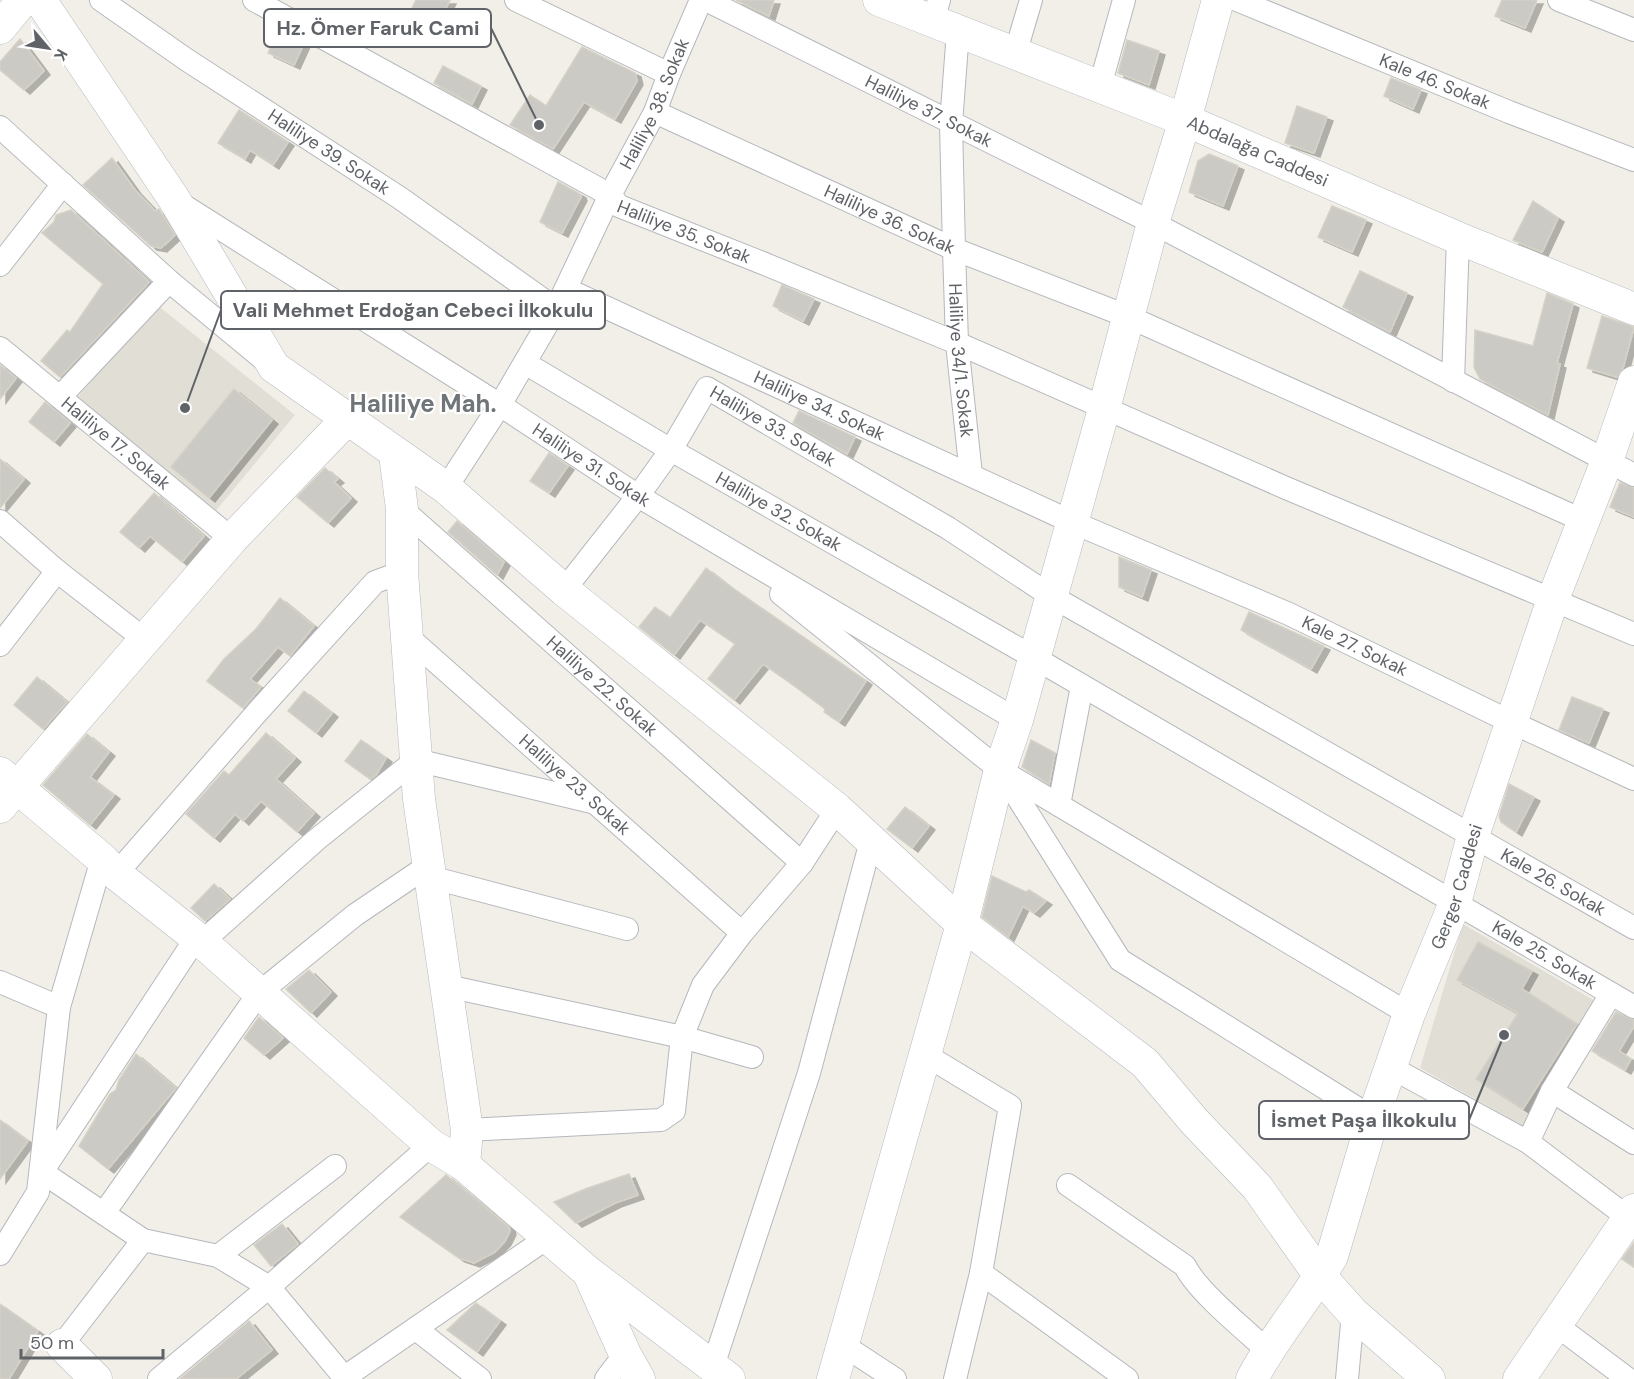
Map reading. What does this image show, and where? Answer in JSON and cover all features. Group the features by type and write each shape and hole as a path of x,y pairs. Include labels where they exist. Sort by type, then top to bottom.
{"street":[{"path":"0,28 23,0"},
{"path":"40,0 174,199 274,367"},
{"name":"Haliliye 39. Sokak","path":"101,0 187,60 400,198 556,309"},
{"name":"Haliliye 35. Sokak","path":"254,0 610,195 619,206 957,343 1286,488 1634,634"},
{"path":"516,0 669,74"},
{"name":"Haliliye 38. Sokak","path":"446,488 500,405 556,309 610,195 655,112 701,0"},
{"name":"Haliliye 37. Sokak","path":"706,0 1153,223 1634,475"},
{"name":"Abdalağa Caddesi","path":"879,0 943,17 1015,54 1185,120 1458,238 1634,309"},
{"path":"1015,54 1031,0"},
{"path":"1100,86 1124,0"},
{"path":"833,1379 962,924 1000,770 1017,720 1130,317 1153,223 1185,120 1218,0"},
{"name":"Kale 46. Sokak","path":"1237,0 1509,112 1634,160"},
{"path":"1559,0 1634,30"},
{"name":"Haliliye 34/1. Sokak","path":"943,17 951,124 957,343 971,475"},
{"name":"Haliliye 36. Sokak","path":"655,112 954,249 1130,317 1582,520"},
{"path":"0,127 169,281 274,367 346,420 446,488 564,590 837,809 962,924 1144,1063 1257,1187 1320,1276 1353,1313 1428,1379"},
{"path":"0,265 63,183"},
{"name":"Haliliye 31. Sokak","path":"174,199 500,405 638,496 1017,720"},
{"path":"1453,381 1458,238"},
{"path":"60,397 169,281"},
{"name":"Haliliye 34. Sokak","path":"566,289 1072,522"},
{"name":"Haliliye 17. Sokak","path":"0,348 232,539"},
{"path":"707,387 721,360"},
{"name":"Haliliye 32. Sokak","path":"525,363 671,450 1082,686"},
{"name":"Gerger Caddesi","path":"1252,1379 1267,1350 1332,1256 1373,1118 1409,1014 1455,903 1473,836 1553,599 1634,382"},
{"name":"Haliliye 33. Sokak","path":"564,590 671,450 707,387 948,528 1051,596 1473,836"},
{"path":"346,420 232,539 6,790 109,866 199,940 431,1145 464,1165 588,1272 721,1372 809,1073 871,841"},
{"path":"396,454 402,509 402,572 419,799 467,1130 464,1165"},
{"name":"Haliliye 22. Sokak","path":"402,509 802,863"},
{"path":"0,521 57,571 144,639"},
{"name":"Kale 27. Sokak","path":"1072,522 1289,614 1634,779"},
{"path":"719,544 1000,770 1409,1014"},
{"path":"0,645 57,571"},
{"path":"0,1254 38,1192 42,1172 58,1007 109,866 260,709 375,582 402,572"},
{"name":"Haliliye 23. Sokak","path":"407,636 742,933"},
{"path":"1059,805 1082,686"},
{"name":"Kale 25. Sokak","path":"1082,686 1634,1007"},
{"path":"416,760 596,803"},
{"path":"42,1172 199,940 316,840 416,760"},
{"path":"1000,770 1120,960 1373,1118"},
{"path":"467,1130 661,1120 674,1111 682,1037 703,985 742,933 802,863 837,809"},
{"name":"Kale 26. Sokak","path":"1473,836 1634,928"},
{"path":"104,1213 259,993 355,915 429,871 627,929"},
{"path":"0,982 58,1007"},
{"path":"447,986 682,1037 752,1057"},
{"path":"1528,1143 1552,1091 1611,994"},
{"path":"924,1054 1010,1106 981,1273 955,1379"},
{"path":"1392,1068 1528,1143 1632,1216 1519,1379"},
{"path":"1552,1091 1634,1143"},
{"path":"159,1379 269,1287 431,1145"},
{"path":"218,1256 335,1166"},
{"path":"42,1172 144,1240 218,1256 269,1287 343,1378 547,1238"},
{"path":"1068,1185 1185,1266 1204,1291 1267,1350"},
{"path":"96,1379 62,1345 144,1240"},
{"path":"588,1272 632,1367 606,1379"},
{"path":"981,1273 1127,1379"},
{"path":"1347,1379 1353,1313"},
{"path":"1556,1325 1628,1379"},
{"path":"416,1329 480,1379"},
{"path":"843,1345 895,1379"}],"shaded area":[{"path":"157,305 295,415 214,513 75,400"},
{"path":"1463,924 1597,1002 1524,1126 1420,1068"}],"building":[{"path":"416,0 450,0 436,27 409,14"},
{"path":"736,0 774,0 769,16"},
{"path":"1502,0 1537,0 1525,28 1495,16"},
{"path":"279,29 304,43 294,65 268,53"},
{"path":"20,39 44,71 24,90 0,70 0,62"},
{"path":"1127,40 1159,51 1149,85 1118,73"},
{"path":"582,47 635,73 637,81 615,119 584,102 553,149 510,125 530,95 546,106"},
{"path":"443,66 481,86 472,104 434,83"},
{"path":"1391,78 1421,90 1413,109 1384,96"},
{"path":"1297,106 1327,117 1314,153 1285,143"},
{"path":"239,110 288,142 273,165 250,150 245,159 218,143"},
{"path":"1209,154 1238,166 1223,206 1189,192 1198,161"},
{"path":"112,158 135,190 155,211 159,209 175,235 161,248 151,246 83,185"},
{"path":"558,182 580,194 581,197 562,233 540,222"},
{"path":"1533,201 1558,218 1542,252 1513,240"},
{"path":"1332,206 1366,220 1352,252 1318,237"},
{"path":"71,210 149,282 60,377 41,361 67,330 70,332 103,284 42,233 54,222 56,215"},
{"path":"1360,271 1407,293 1390,332 1343,307"},
{"path":"782,285 814,299 803,321 773,306"},
{"path":"1547,293 1573,304 1557,363 1560,364 1548,415 1480,379 1474,367 1475,330 1533,346"},
{"path":"1602,316 1634,327 1623,368 1617,377 1587,368"},
{"path":"0,365 16,378 0,399"},
{"path":"234,389 272,420 209,498 171,467"},
{"path":"45,402 70,423 54,442 29,422"},
{"path":"799,411 855,437 847,454 793,423"},
{"path":"549,453 568,466 549,493 530,481"},
{"path":"0,459 24,479 0,508"},
{"path":"325,468 338,479 334,482 351,498 328,523 297,497"},
{"path":"1620,483 1634,488 1634,517 1610,507"},
{"path":"154,493 204,536 182,562 150,536 139,548 120,532"},
{"path":"457,521 504,562 497,575 448,532"},
{"path":"1119,557 1151,570 1142,597 1119,587"},
{"path":"706,568 866,681 839,722 824,712 825,709 763,664 734,700 708,679 735,644 700,620 674,655 639,627 655,607 670,618"},
{"path":"280,598 314,626 290,656 278,647 250,679 261,687 243,708 207,681 224,659 256,629"},
{"path":"1249,612 1324,646 1311,669 1241,630"},
{"path":"37,677 67,702 43,729 14,705"},
{"path":"304,691 332,713 316,733 288,711"},
{"path":"1572,697 1603,709 1589,743 1559,730"},
{"path":"266,733 295,758 276,779 314,813 297,832 261,801 243,821 235,814 214,838 186,814 224,771 229,775"},
{"path":"87,734 109,752 90,777 114,795 90,825 43,785"},
{"path":"361,740 386,758 376,775 370,779 345,761"},
{"path":"1031,740 1055,753 1049,784 1022,767"},
{"path":"1509,784 1534,797 1516,832 1501,822 1499,816"},
{"path":"905,807 929,826 912,848 887,829"},
{"path":"992,876 1026,892 1029,890 1046,901 1034,913 1023,906 1008,937 982,917"},
{"path":"214,884 230,899 205,921 191,908"},
{"path":"1478,942 1532,971 1522,989 1577,1024 1523,1109 1476,1079 1518,1013 1457,980"},
{"path":"309,970 331,992 311,1013 286,989"},
{"path":"1616,1012 1634,1020 1634,1026 1619,1051 1631,1059 1625,1070 1592,1051"},
{"path":"259,1017 283,1038 264,1055 244,1038"},
{"path":"136,1054 176,1088 108,1169 79,1146 110,1094 116,1090 119,1080"},
{"path":"0,1120 28,1141 0,1179"},
{"path":"629,1174 638,1195 615,1203 576,1223 554,1202 585,1189"},
{"path":"446,1175 509,1227 510,1231 505,1241 495,1252 474,1263 459,1258 400,1217"},
{"path":"282,1224 298,1244 271,1266 254,1245"},
{"path":"1634,1242 1634,1267 1622,1259"},
{"path":"476,1303 500,1321 477,1352 447,1330"},
{"path":"0,1304 38,1331 9,1379 0,1379"},
{"path":"249,1321 272,1350 236,1379 180,1379"}],"place":[{"name":"Hz. Ömer Faruk Cami","path":"539,125"},
{"name":"Vali Mehmet Erdoğan Cebeci İlkokulu","path":"185,408"},
{"name":"İsmet Paşa İlkokulu","path":"1504,1035"}],"district":[{"name":"Haliliye Mah.","path":"423,404"}]}
